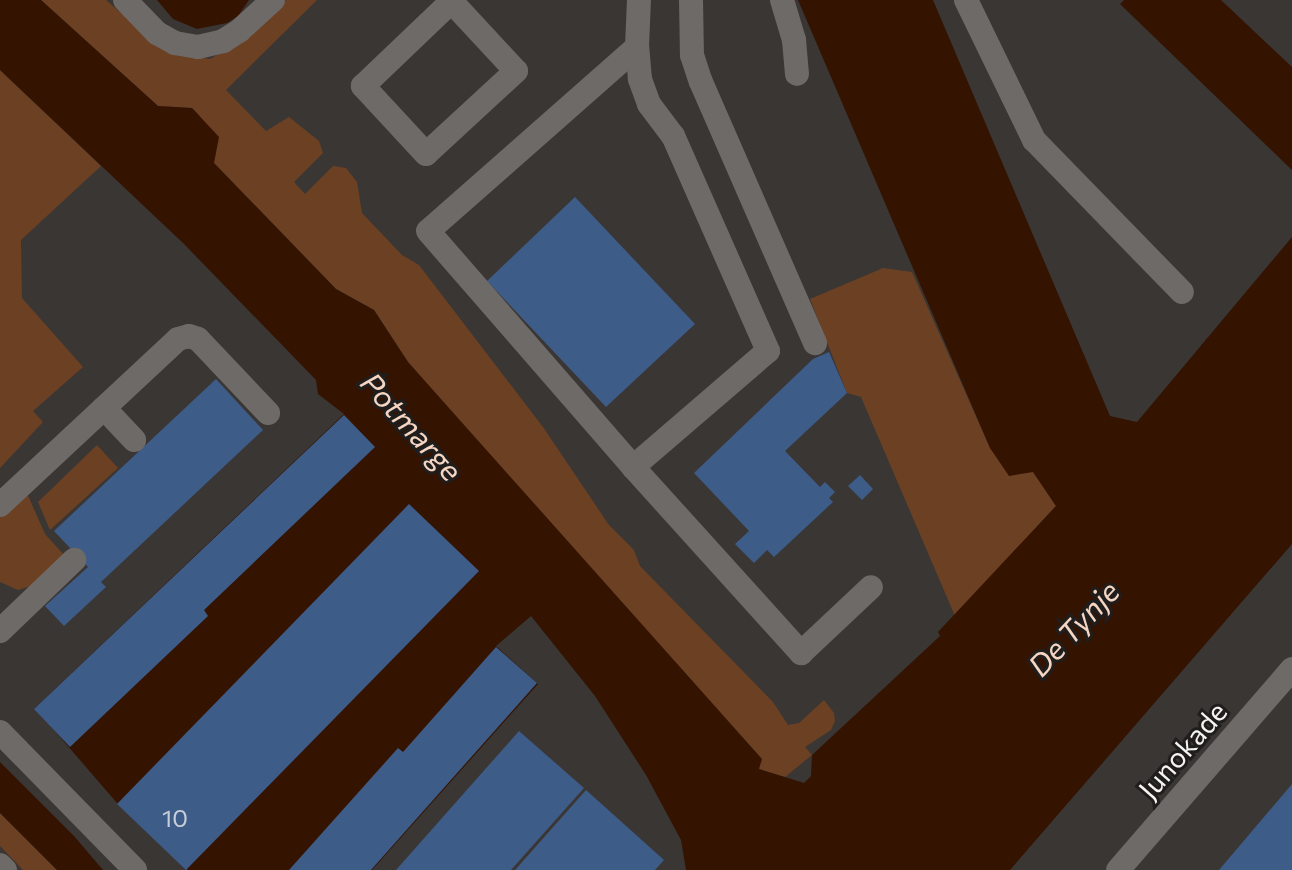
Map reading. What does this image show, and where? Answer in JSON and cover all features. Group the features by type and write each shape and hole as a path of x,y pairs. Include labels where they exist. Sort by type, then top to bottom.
{"street":[{"path":"125,0 157,33 175,43 198,47 223,41 239,31 273,0"},
{"path":"633,467 768,351 673,136 649,104 640,79 637,47 639,0"},
{"path":"691,0 692,55 701,82 815,343"},
{"path":"782,0 794,40 797,74"},
{"path":"966,0 1034,140 1182,292"},
{"path":"453,1 516,71 426,154 363,86 453,1"},
{"path":"637,47 428,231 633,467 801,653 871,587"},
{"path":"0,505 178,339 189,336 198,339 268,413"},
{"path":"104,408 134,440"},
{"path":"0,631 74,560"},
{"name":"Junokade","path":"1118,870 1292,669"},
{"path":"0,732 135,870"},
{"path":"0,865 5,870"}],"shaded area":[{"path":"41,0 106,0 165,51 210,59 243,40 286,0 317,0 226,90 266,131 289,117 319,141 323,153 294,182 305,194 333,166 346,168 357,182 362,213 402,255 419,265 543,427 609,525 634,550 640,566 773,702 788,725 799,723 824,700 834,713 835,721 831,730 805,747 812,755 785,777 758,769 408,362 374,310 336,289 214,163 199,115 192,108 158,106"},
{"path":"0,70 101,166 21,240 22,298 83,367 33,411 43,422 0,468"},
{"path":"883,268 912,272 990,448 1033,472 1056,506 955,616 861,397 847,393 810,299"},
{"path":"97,445 118,468 50,530 38,502"},
{"path":"26,491 45,534 64,555 34,585 18,590 0,582 0,516"},
{"path":"0,813 57,870 23,870 0,846"}],"water":[{"path":"0,0 41,0 158,106 192,108 219,137 214,163 336,289 374,310 408,362 762,759 759,769 804,783 811,776 812,755 940,636 938,632 1056,506 1033,472 1009,476 990,448 798,0 933,0 1110,416 1137,422 1292,237 1292,544 1010,870 686,870 681,840 646,775 595,696 531,616 496,646 538,684 372,870 188,870 117,803 35,708 344,414 318,394 316,380 184,244 0,70"},
{"path":"157,0 249,0 238,16 227,23 197,29 173,19"},
{"path":"1124,0 1221,0 1292,67 1292,170 1120,4"},
{"path":"0,762 74,836 103,870 57,870 0,813"}],"building":[{"path":"575,197 695,324 606,407 487,281"},
{"path":"829,352 847,393 785,451 820,487 825,482 835,492 829,498 833,502 774,557 767,550 754,563 735,544 749,531 694,473 813,359"},
{"path":"216,379 263,430 101,582 106,587 64,626 45,606 88,567 54,531"},
{"path":"344,415 375,447 204,610 208,616 70,747 34,709"},
{"path":"860,475 873,489 862,500 848,486"},
{"path":"409,504 479,571 186,870 117,804"},
{"path":"496,647 537,683 371,870 289,870 398,748 403,752"},
{"path":"519,731 584,788 511,870 396,870"},
{"path":"1292,784 1292,870 1219,870"},
{"path":"586,790 664,860 655,870 515,870"}],"water label":[{"name":"Potmarge","path":"412,426"},
{"name":"De Tynje","path":"1073,628"}]}
